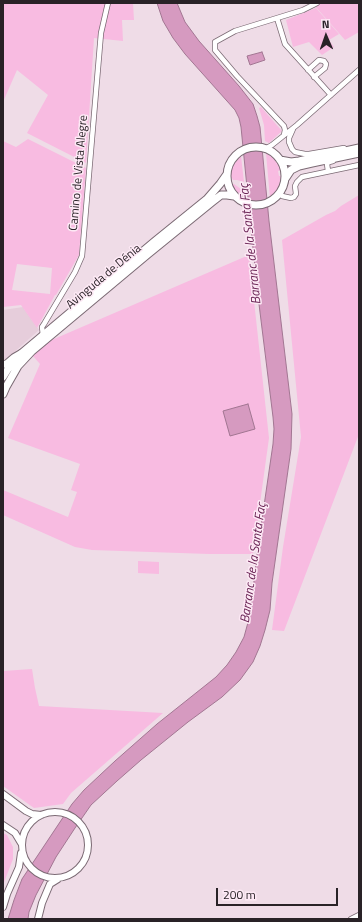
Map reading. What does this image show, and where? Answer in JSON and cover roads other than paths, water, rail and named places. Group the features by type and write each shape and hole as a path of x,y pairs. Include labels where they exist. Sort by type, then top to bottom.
{"main road":[{"path":"250,148 264,148 274,153 280,160 285,171 284,187 280,194 266,204 256,206 246,204 234,196 228,187 228,169 232,159 242,151 250,148"},
{"path":"285,179 291,170 295,168 347,155 357,150"},
{"path":"280,160 291,162 299,161 357,150"},
{"name":"Avinguda de Dénia","path":"3,375 22,353 206,199 227,174"},
{"name":"Avinguda de Dénia","path":"3,394 18,366 32,351 221,195 234,196"},
{"path":"3,365 22,353"},
{"path":"3,375 3,385"},
{"path":"3,794 26,811 32,814 41,815"},
{"path":"3,824 15,833 22,846 24,858 32,870 41,876 55,879 70,875 79,868 85,860 88,842 85,830 81,825 73,818 63,813 50,812 34,819 28,826 23,836 22,846 19,867 3,907"},
{"path":"38,919 42,903 50,884 55,879"}],"street":[{"name":"Camino de Vista Alegre","path":"43,335 42,327 75,272 82,256 101,33 108,3"},
{"path":"295,126 288,128 284,126 215,50 215,42 234,31 303,10 317,3"},
{"path":"277,18 284,44 331,95"},
{"path":"308,70 319,60 324,61 326,64 325,68 314,77"},
{"path":"264,148 272,145 359,70"},
{"path":"284,126 284,135"},
{"path":"295,126 289,138 289,142 295,152 309,154 345,148 357,150"},
{"path":"328,169 327,164 329,162 340,160 347,155"},
{"path":"312,163 322,164 328,169"},
{"path":"280,194 291,198 294,197 296,194 295,186 302,177 328,169 359,165"},
{"path":"351,919 359,915"}],"water label":[{"name":"Barranc de la Santa Faç","path":"251,244"},
{"name":"Barranc de la Santa Faç","path":"254,563"}]}
